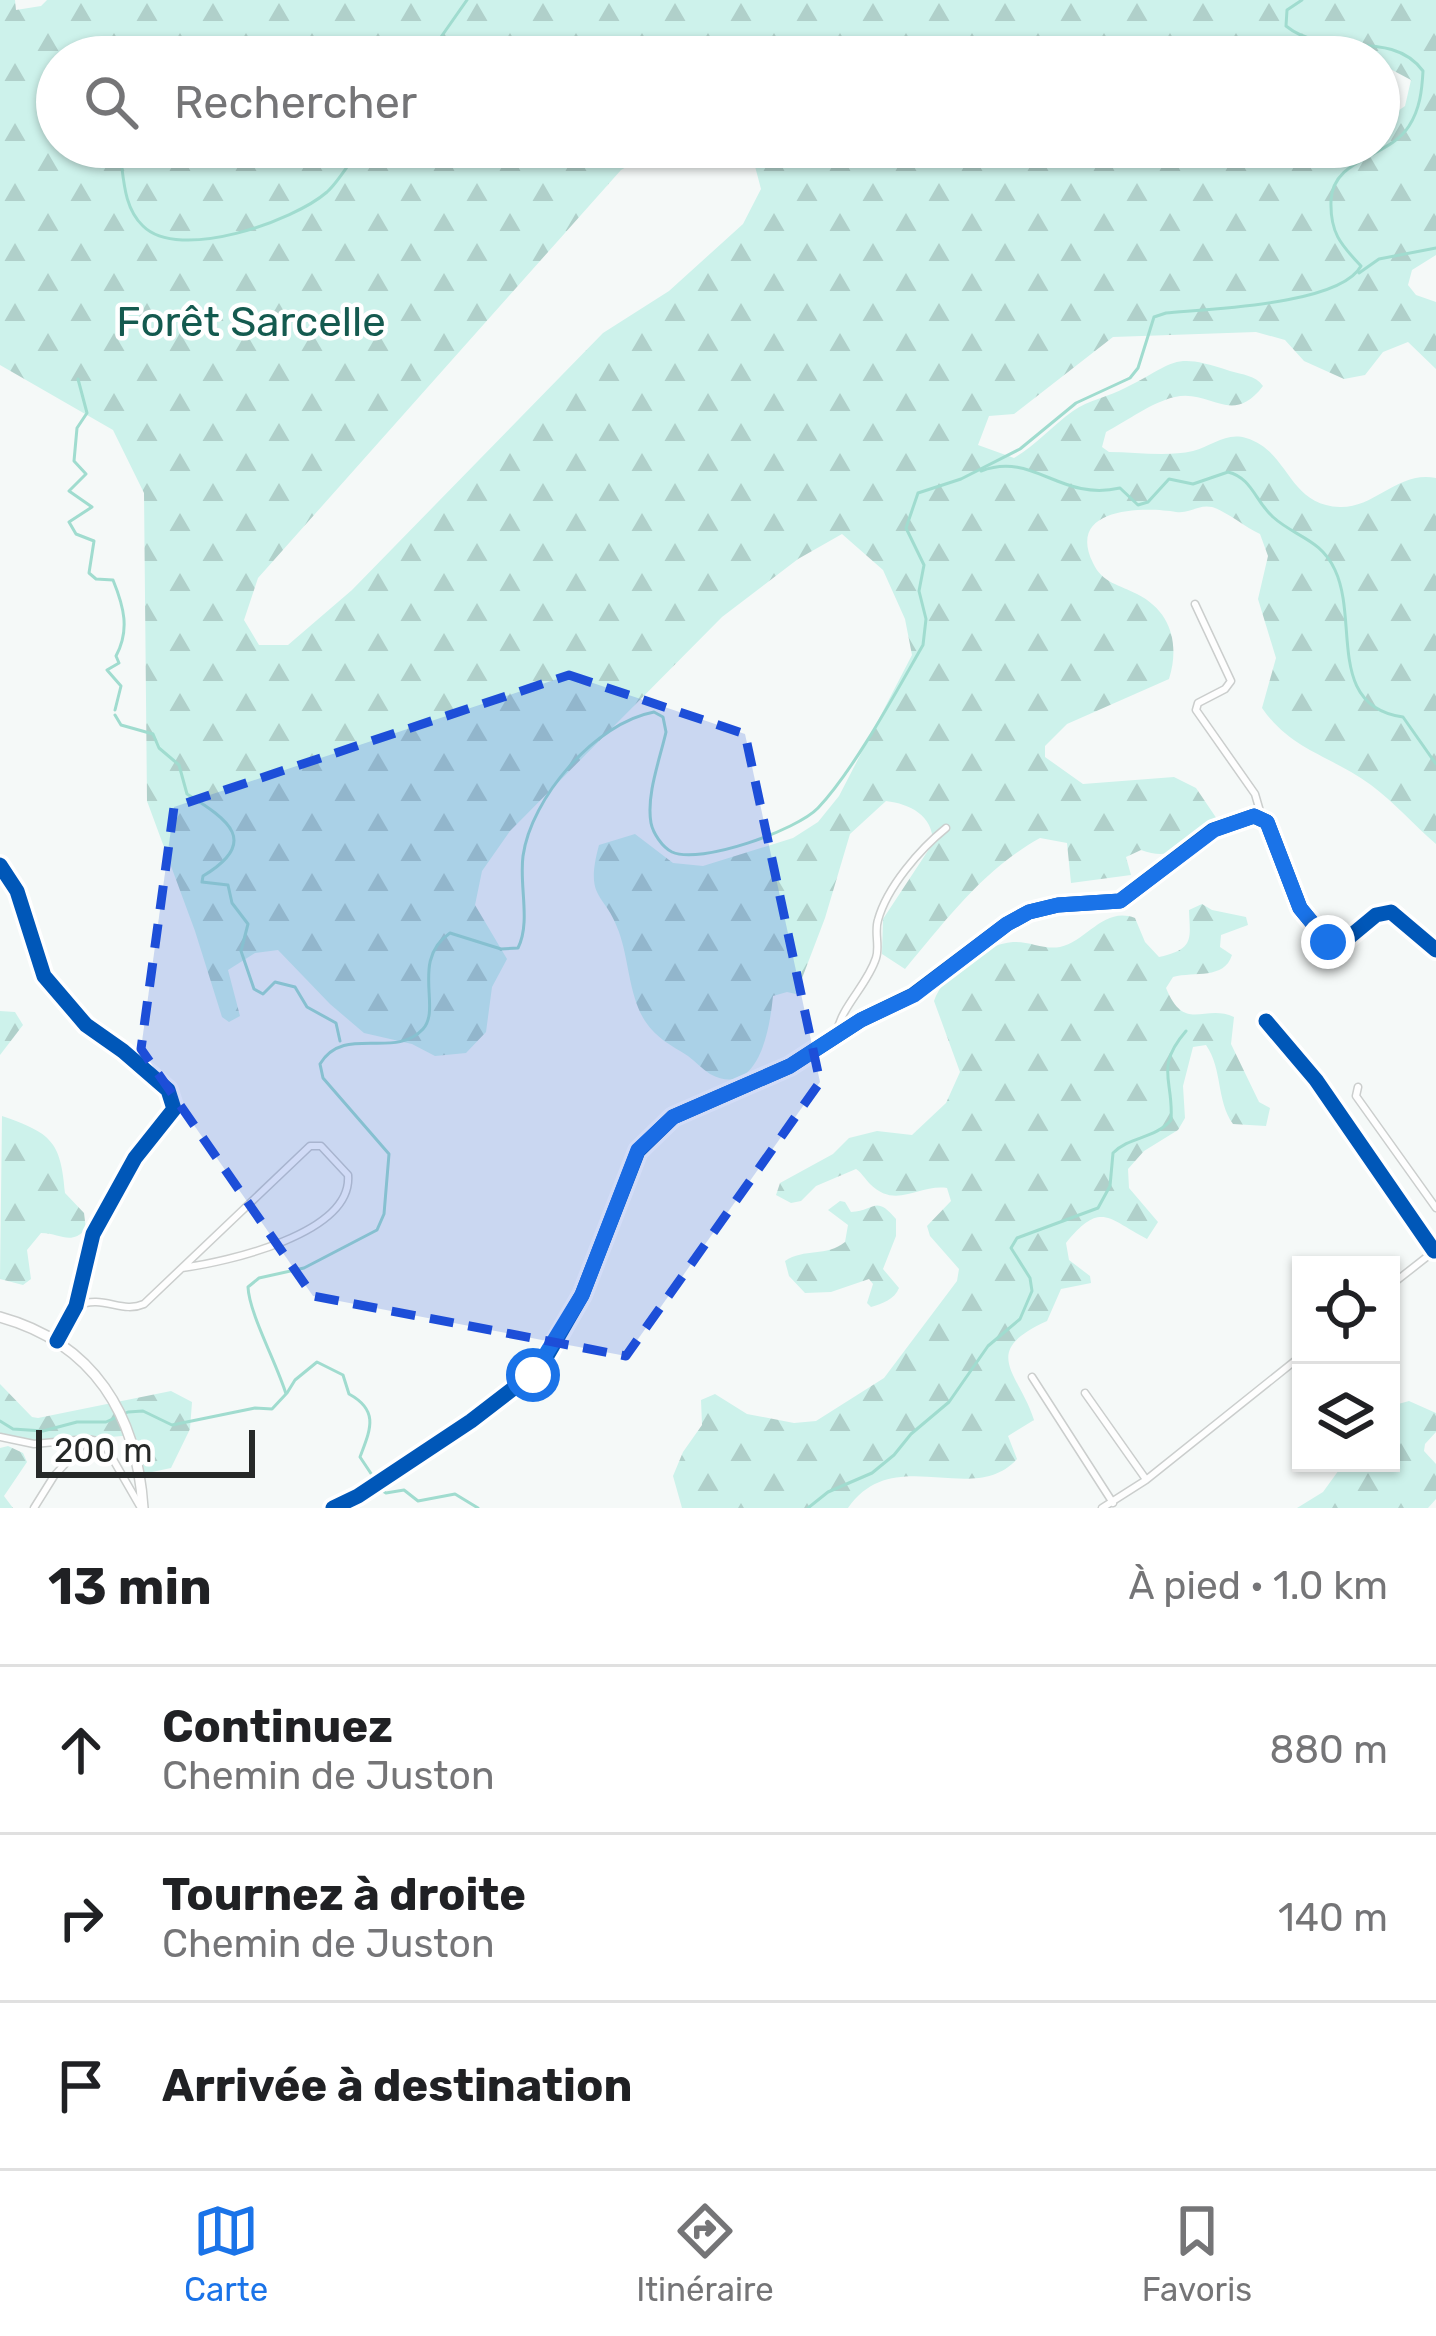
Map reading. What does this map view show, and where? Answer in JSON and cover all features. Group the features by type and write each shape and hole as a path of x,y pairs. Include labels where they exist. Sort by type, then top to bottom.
{"main road":[{"path":"0,1317 56,1341 85,1364 116,1403 132,1433 142,1508"}],"street":[{"path":"1195,604 1231,681 1196,710 1255,794 1300,908 1328,942 1341,944 1376,915 1391,912 1436,950"},
{"path":"333,1508 471,1421 540,1368 582,1295 638,1150 673,1117 790,1066 861,1020 914,995 988,937 1029,912 1120,901 1214,830 1242,818 1262,818"},
{"path":"836,1036 840,1020 876,957 878,916 929,841 946,828"},
{"path":"0,865 17,891 44,976 86,1025 157,1078 172,1099 173,1109 135,1158 93,1234 76,1306 56,1341"},
{"path":"1266,1021 1316,1080 1435,1251 1400,1278"},
{"path":"1358,1087 1357,1096 1436,1208"},
{"path":"76,1306 97,1300 137,1307 307,1148 321,1146 348,1175 348,1186 327,1217 251,1256 182,1268"},
{"path":"1102,1508 1146,1480 1292,1363"},
{"path":"1032,1377 1113,1502"},
{"path":"1085,1394 1146,1480"},
{"path":"0,1437 34,1444 87,1439 108,1447 142,1508"},
{"path":"34,1508 54,1476 87,1439"}],"highlighted area":[{"path":"569,675 745,734 820,1082 626,1356 313,1296 141,1049 174,807"}],"green space":[{"name":"Forêt Sarcelle","path":"0,0 15,0 16,10 41,6 47,0 1436,0 1436,255 1412,270 1408,285 1416,295 1436,302 1436,369 1408,342 1383,352 1365,375 1344,379 1304,361 1285,340 1256,332 1113,337 1014,414 989,416 978,445 1014,458 1079,407 1184,361 1248,376 1263,386 1241,404 1188,396 1166,399 1106,432 1102,447 1109,452 1173,454 1225,438 1246,438 1272,454 1309,497 1340,507 1365,502 1410,479 1436,478 1436,844 1379,792 1286,734 1262,708 1276,658 1258,599 1268,556 1260,534 1212,507 1113,514 1090,530 1087,544 1093,563 1106,579 1149,601 1165,619 1173,641 1169,679 1067,724 1045,746 1045,757 1083,784 1174,777 1196,788 1217,819 1174,852 1141,850 1126,857 1131,875 1071,883 1067,843 1040,838 983,880 905,969 882,954 883,919 933,843 932,833 918,813 886,801 850,834 796,994 773,996 759,1056 740,1077 710,1074 659,1037 640,1011 619,932 595,886 599,845 635,834 673,863 703,866 793,838 818,822 839,796 912,655 905,619 883,570 842,534 798,559 722,617 510,831 482,871 475,905 507,959 492,987 486,1032 466,1053 435,1056 412,1044 364,1033 278,950 255,953 228,970 240,1016 229,1022 222,1017 147,801 144,493 113,430 0,365","holes":["36,36 1400,36 1400,74 1411,80 1400,109 1400,168 755,168 761,189 743,224 669,291 603,333 352,590 288,645 259,645 244,620 258,578 624,168 36,168"]},
{"path":"1202,904 1246,917 1248,925 1221,935 1220,947 1232,955 1222,968 1173,977 1166,988 1173,1002 1188,1014 1234,1017 1231,1044 1259,1102 1270,1108 1266,1126 1233,1124 1206,1045 1193,1047 1183,1086 1185,1118 1178,1130 1144,1151 1128,1169 1129,1188 1158,1222 1147,1239 1105,1217 1088,1221 1066,1243 1069,1260 1090,1276 1091,1283 1061,1289 1047,1321 1026,1332 1009,1353 1013,1375 1034,1420 1008,1436 1017,1459 999,1472 978,1478 888,1479 867,1489 848,1508 682,1508 673,1476 702,1425 701,1400 715,1394 747,1414 794,1423 816,1421 884,1378 957,1281 959,1269 927,1226 951,1201 947,1188 889,1195 856,1169 816,1186 801,1201 791,1203 776,1195 780,1183 833,1154 849,1138 877,1131 912,1135 946,1103 960,1072 934,1001 946,981 990,948 1013,942 1060,947 1114,917 1135,918 1145,942 1159,957 1171,954 1188,941 1189,910"},
{"path":"0,1011 15,1012 23,1025 0,1055"},
{"path":"2,1116 50,1141 60,1161 65,1193 84,1213 86,1229 70,1238 41,1233 27,1250 31,1279 23,1285 0,1279"},
{"path":"840,1201 851,1212 879,1206 896,1219 896,1236 883,1269 899,1288 891,1298 871,1307 867,1303 873,1284 869,1279 831,1292 805,1293 789,1276 785,1261 845,1242 848,1225 828,1210"},
{"path":"0,1384 38,1418 171,1391 192,1402 190,1429 171,1468 138,1475 139,1444 134,1435 39,1443 0,1433"},
{"path":"1409,1401 1436,1413 1436,1432 1424,1451 1436,1464 1436,1499 1428,1508 1297,1508 1323,1492 1337,1472 1400,1472 1400,1404"},
{"path":"8,1446 23,1453 27,1462 4,1496 13,1508 0,1508 0,1448"}],"waterway":[{"path":"442,36 467,0"},
{"path":"1302,0 1287,10 1286,26 1303,36"},
{"path":"1400,53 1423,71 1418,106 1400,137"},
{"path":"122,168 136,218 160,236 182,240 236,233 289,215 327,192 347,168"},
{"path":"0,1421 13,1429 43,1431 77,1422 106,1422 128,1412 143,1411 172,1425 255,1408 272,1409 286,1394 248,1287 259,1278 304,1268 377,1230 384,1214 389,1154 323,1078 320,1064 342,1046 398,1042 423,1029 430,1009 432,956 450,933 501,949 518,948 524,927 522,867 529,834 569,766 610,731 654,712 663,717 666,732 652,789 651,823 668,850 685,855 725,850 807,817 846,773 923,645 926,619 919,591 924,565 906,528 918,493 961,479 1020,449 1076,403 1130,378 1138,368 1154,317 1301,297 1348,279 1361,266 1335,229 1331,201 1334,187 1350,168"},
{"path":"1359,273 1379,259 1436,248"},
{"path":"78,379 87,413 77,428 74,461 86,474 69,491 92,507 69,522 76,534 94,541 89,573 96,579 113,580 122,609 119,663 107,670 121,686 115,710"},
{"path":"981,471 1017,467 1080,488 1120,488 1138,505 1148,502 1169,479 1193,484 1228,472 1236,475 1273,517 1329,560 1342,591 1349,658 1363,697 1379,710 1403,717 1436,764"},
{"path":"115,715 121,725 153,734 159,748 179,765 187,794 226,822 232,832 230,852 202,882 228,885 232,903 248,924 241,951 254,989 263,994 275,982 295,987 307,1007 336,1023 340,1041"},
{"path":"808,1508 828,1492 872,1473 894,1455 949,1402 988,1346 1020,1319 1032,1291 1030,1278 1011,1248 1017,1238 1098,1208 1110,1186 1113,1153 1171,1120 1168,1065 1186,1031"},
{"path":"287,1393 317,1362 343,1375 349,1394 369,1414 360,1457 374,1478"},
{"path":"381,1490 404,1490 418,1501 455,1494 478,1508"}],"cycle path":[{"path":"333,1508 471,1421 540,1368 582,1295 638,1151 673,1117 790,1066 861,1020 913,995 1029,912 1120,901 1213,830 1254,816 1267,822 1300,908 1328,942 1341,944 1376,915 1391,912 1436,950"},
{"path":"0,865 17,891 44,976 86,1025 168,1090 174,1109 135,1158 93,1234 76,1306 57,1341"},
{"path":"1266,1021 1316,1080 1434,1251"}],"route":[{"path":"533,1375 582,1295 638,1150 654,1133 673,1117 790,1066 861,1020 914,995 988,937 1029,912 1120,901 1214,830 1254,816 1267,822 1300,908 1328,942"}]}
